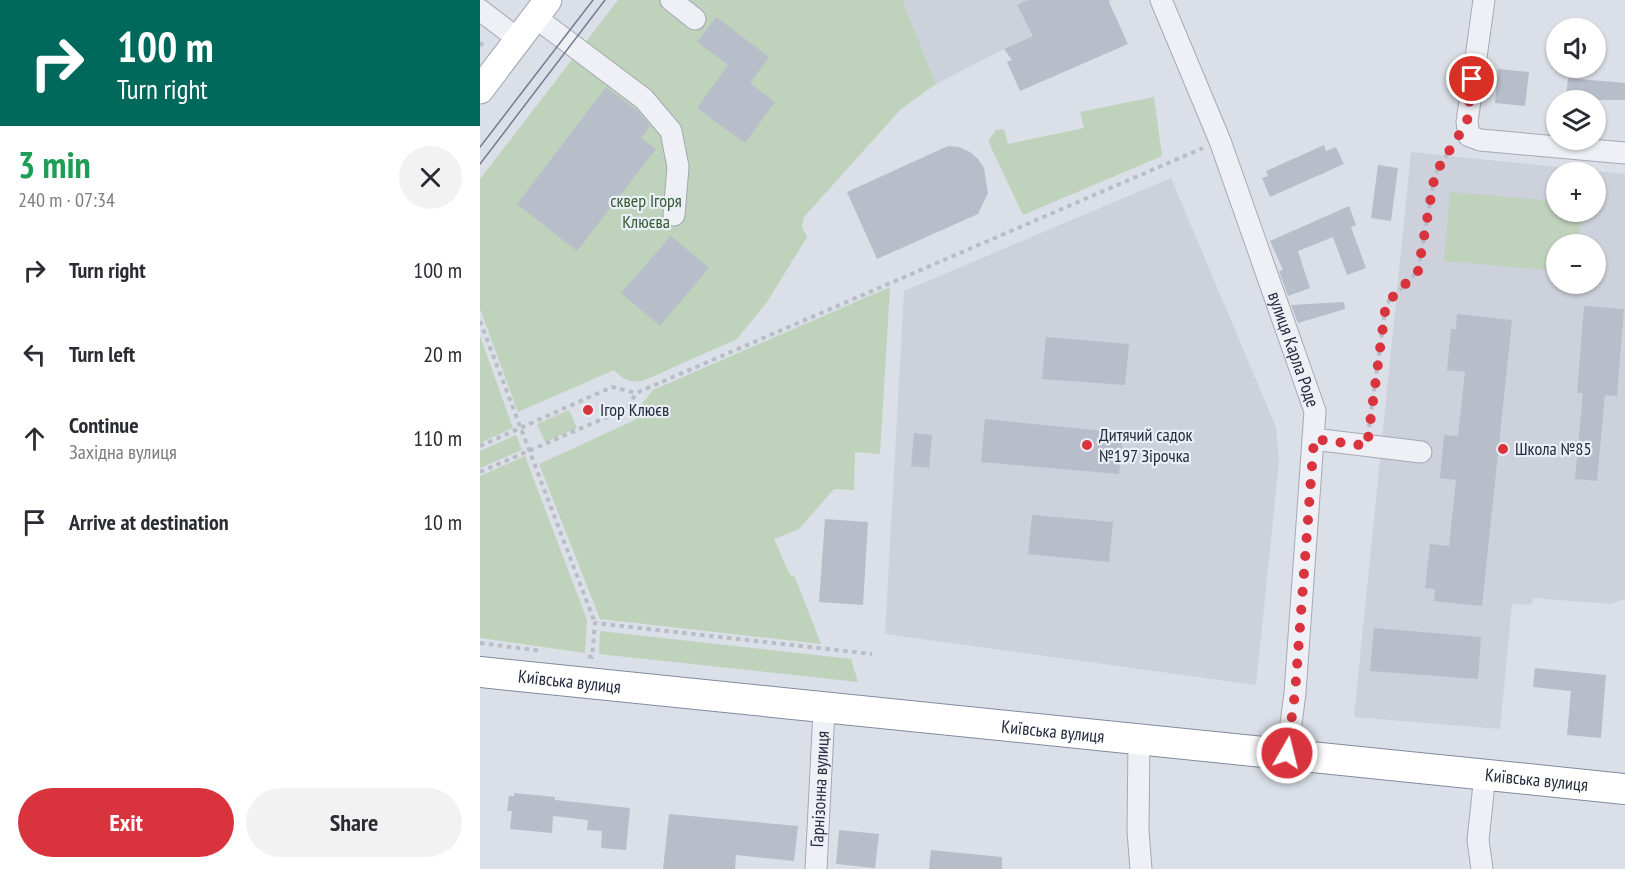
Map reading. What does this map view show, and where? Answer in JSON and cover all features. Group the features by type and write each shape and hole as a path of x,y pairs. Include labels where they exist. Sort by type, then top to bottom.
{"highway":[{"name":"Київська вулиця","path":"480,672 824,710 1287,753 1625,789"}],"main road":[{"path":"480,90 541,9"}],"street":[{"path":"671,0 695,19"},
{"name":"вулиця Карла Роде","path":"1161,0 1220,141 1315,411 1295,693 1287,753"},
{"path":"1484,0 1468,129 1480,140 1625,153"},
{"path":"541,9 644,99 671,131 678,167 674,215"},
{"path":"480,10 518,39"},
{"path":"1314,439 1421,452"},
{"name":"Гарнізонна вулиця","path":"816,869 824,710"},
{"path":"1139,740 1138,831 1141,869"},
{"path":"1482,869 1479,840 1485,775"}],"path":[{"path":"1367,446 1386,304 1418,271 1435,174 1468,129"},
{"path":"480,446 612,387 636,393 1220,141"},
{"path":"480,321 595,623 592,657 581,656"},
{"path":"480,472 628,408 636,393"},
{"path":"595,623 872,654"},
{"path":"480,644 547,652"}],"shaded area":[{"path":"892,0 1113,0 1004,49 936,84 926,77"},
{"name":"Школа №85","path":"1411,152 1546,166 1546,222 1606,222 1606,172 1625,174 1625,599 1611,604 1533,598 1532,605 1512,604 1500,729 1354,717"},
{"name":"Дитячий садок №197 Зірочка","path":"1171,178 1276,427 1279,462 1256,685 885,634 904,291"}],"green space":[{"name":"сквер Ігоря Клюєва","path":"618,0 902,0 936,84 901,109 804,217 802,227 807,237 767,302 737,339 645,380 635,382 628,380 614,370 518,412 480,309 480,179"},
{"path":"1154,97 1162,156 1023,215 988,141 996,130 1004,129 1008,144 1084,128 1080,112"},
{"path":"1450,192 1546,200 1546,222 1581,222 1580,234 1546,234 1546,270 1444,261"},
{"path":"890,287 880,454 855,452 854,490 834,489 799,529 774,539 790,575 795,577 821,644 600,619 539,464 635,420 638,409 653,390"},
{"path":"480,336 513,428 480,443"},
{"path":"569,410 577,428 545,442 537,424"},
{"path":"516,435 522,450 480,468 480,451"},
{"path":"525,456 587,620 585,653 480,638 480,476"},
{"path":"600,631 851,659 858,682 599,654"}],"building":[{"path":"1028,0 1108,0 1128,44 1020,91 1007,62 1012,60 1004,49 1033,36 1017,5"},
{"path":"716,17 769,57 750,83 775,102 745,143 697,108 728,65 697,42"},
{"path":"1498,69 1529,72 1525,106 1495,103"},
{"path":"1568,78 1625,83 1625,100 1606,100 1606,90 1567,90"},
{"path":"606,87 638,111 650,126 641,138 656,149 577,251 517,204"},
{"path":"1324,145 1326,151 1336,147 1344,164 1270,197 1262,178 1268,176 1266,171"},
{"path":"948,146 959,147 970,152 984,168 988,193 978,214 877,259 847,192"},
{"path":"1378,165 1398,168 1391,221 1371,218"},
{"path":"1349,206 1356,225 1351,227 1366,268 1347,275 1333,237 1298,251 1310,288 1288,296 1279,271 1283,270 1270,241"},
{"path":"671,236 709,268 660,326 621,293"},
{"path":"1344,302 1345,309 1298,323 1291,305"},
{"path":"1584,306 1624,309 1617,396 1605,395 1597,481 1575,479 1583,393 1577,393"},
{"path":"1457,314 1512,320 1482,606 1434,601 1435,589 1425,588 1430,544 1449,546 1456,480 1440,478 1444,435 1458,436 1465,372 1447,370 1451,329 1456,329"},
{"path":"1046,337 1129,344 1125,385 1042,379"},
{"path":"985,419 1123,433 1119,474 981,462"},
{"path":"914,433 932,435 929,468 911,466"},
{"path":"1032,515 1113,522 1109,562 1028,554"},
{"path":"825,519 868,522 863,605 819,602"},
{"path":"1374,628 1481,637 1478,679 1370,671"},
{"path":"1535,668 1606,675 1601,738 1567,735 1571,691 1533,687"},
{"path":"514,793 630,808 626,850 601,848 602,831 587,830 588,820 553,816 552,833 510,829 512,811 507,811 509,796 514,796"},
{"path":"669,814 798,826 794,861 736,855 735,869 663,869"},
{"path":"839,830 879,834 875,868 836,864"},
{"path":"931,850 1002,857 1002,869 929,869"}],"tram line":[{"path":"480,147 593,0"},
{"path":"480,164 605,0"}],"place":[{"name":"Ігор Клюєв","path":"588,410"},
{"name":"Дитячий садок №197 Зірочка","path":"1087,445"},
{"name":"Школа №85","path":"1503,449"}],"route":[{"path":"1287,753 1295,693 1314,439 1367,446 1386,304 1418,271 1435,174 1467,122 1472,79"}]}
